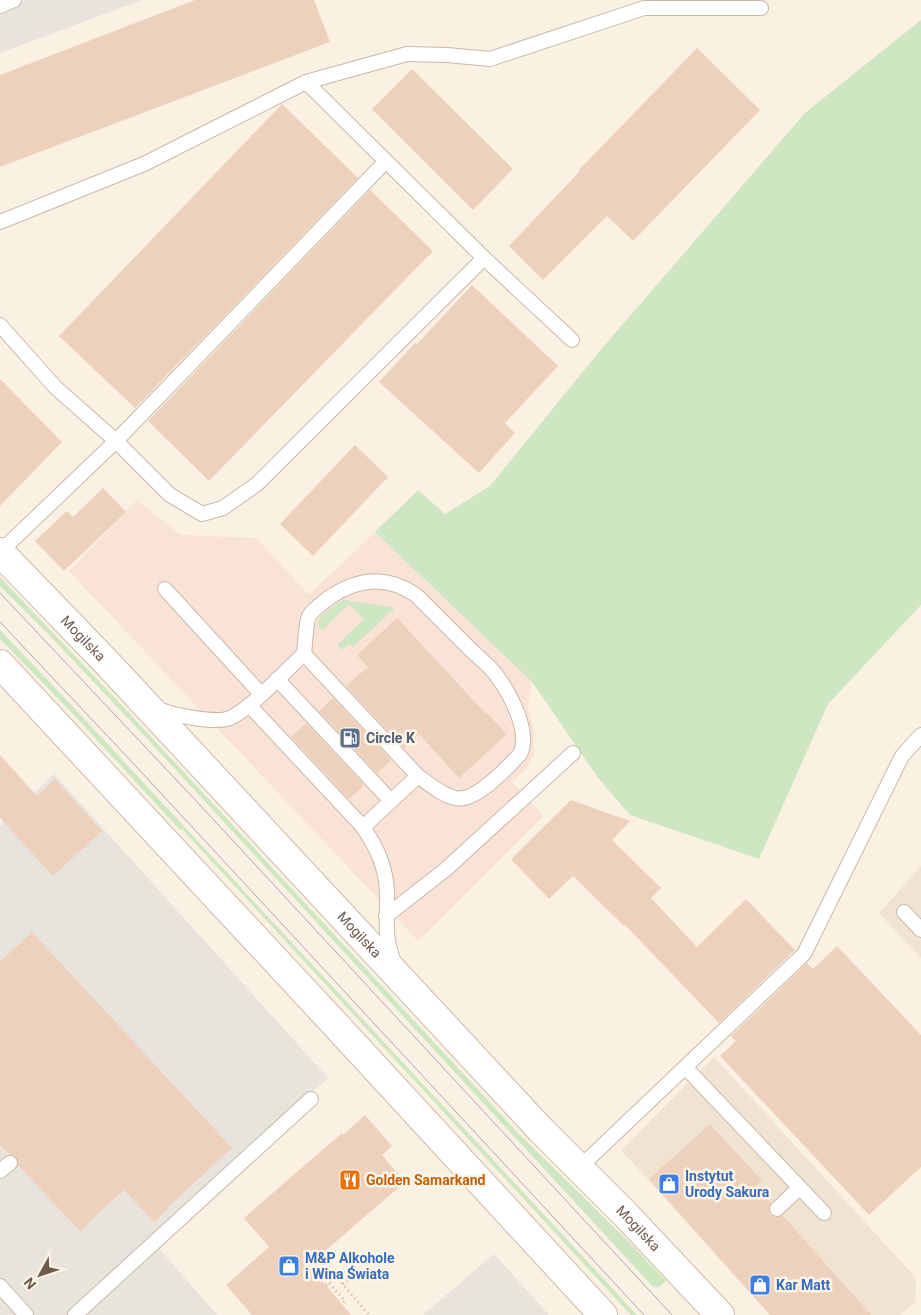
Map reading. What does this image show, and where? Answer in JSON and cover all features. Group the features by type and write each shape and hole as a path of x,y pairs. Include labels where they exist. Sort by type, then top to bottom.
{"main road":[{"name":"Mogilska","path":"0,552 69,622 578,1169 626,1216 720,1315"},
{"path":"0,664 604,1315"}],"lane":[{"path":"0,6 14,0"},
{"path":"0,222 144,164 306,82 407,54 490,59 644,8 761,8"},
{"path":"306,82 484,258 572,340"},
{"path":"0,552 116,441 386,161"},
{"path":"0,325 55,387 116,441 170,495 202,514 223,508 257,484 484,258"},
{"path":"143,702 174,714 206,719 229,718 249,705 304,654 309,616 324,602 353,584 379,581 404,587 416,595 496,674 510,695 520,723 523,748 520,754 480,791 462,799 447,795 418,776 304,654"},
{"path":"165,589 261,694"},
{"path":"277,679 391,801"},
{"path":"249,705 363,827 375,845 382,859 387,893 387,942 397,970 406,985"},
{"path":"578,1169 804,954 902,756 921,735"},
{"path":"386,916 444,870 573,753"},
{"path":"363,827 418,776"},
{"path":"904,912 921,930"},
{"path":"685,1067 824,1214"},
{"path":"75,1315 311,1098"},
{"path":"777,1209 799,1188"},
{"path":"0,1286 26,1315"}],"path":[{"path":"320,1256 369,1315"},
{"path":"306,1263 309,1260 327,1284 345,1301 342,1304"},
{"path":"327,1284 336,1276"},
{"path":"343,1284 350,1278 359,1279"}],"shaded area":[{"path":"0,0 142,0 0,53"},
{"path":"137,500 180,535 256,538 309,595 375,532 532,682 528,705 534,730 534,753 526,769 512,782 543,816 418,941 69,571"},
{"path":"54,774 328,1078 149,1237 217,1315 0,1315 0,825"},
{"path":"921,866 921,958 879,913"},
{"path":"714,1057 916,1278 915,1302 900,1315 770,1315 621,1150"},
{"path":"494,1254 549,1315 423,1315"}],"green space":[{"path":"921,20 921,605 828,704 759,859 630,815 599,779 532,682 375,532 418,490 445,514 490,486 598,353 805,113"},
{"path":"0,577 116,699 521,1136 666,1281 658,1288 656,1286 654,1288 139,730 0,586"},
{"path":"344,600 392,607 394,609 353,647 349,643 342,650 337,645 364,619 349,604 322,630 318,623 325,613"},
{"path":"0,630 637,1315 631,1315 182,829 180,830 73,714 0,639"}],"building":[{"path":"195,0 314,0 330,42 0,167 0,75"},
{"path":"697,48 760,110 633,241 607,216 543,280 509,246 579,170"},
{"path":"412,69 513,169 473,210 372,109"},
{"path":"282,104 358,178 135,408 59,336"},
{"path":"370,190 433,251 209,481 148,421"},
{"path":"472,285 558,366 505,423 515,433 479,473 379,382"},
{"path":"0,379 62,442 0,506"},
{"path":"355,445 388,477 313,556 280,524"},
{"path":"103,488 126,512 64,571 35,541 67,511 73,517"},
{"path":"397,618 507,734 459,778 419,734 404,748 346,686 368,667 357,655"},
{"path":"333,698 391,760 377,773 319,711"},
{"path":"306,723 364,785 349,799 291,737"},
{"path":"0,755 37,796 55,779 102,831 53,876 0,818"},
{"path":"571,800 630,821 612,840 661,888 651,898 697,947 746,899 795,950 719,1023 625,925 573,876 549,899 511,859"},
{"path":"32,932 232,1148 154,1222 124,1190 94,1217 81,1232 18,1165 16,1157 9,1154 0,1145 0,962"},
{"path":"837,946 921,1035 921,1167 869,1215 720,1056 736,1041 731,1036 807,963 813,969"},
{"path":"365,1115 392,1146 382,1155 405,1182 309,1265 351,1315 252,1315 226,1285 269,1247 244,1218"},
{"path":"710,1124 762,1181 756,1186 771,1203 769,1207 770,1215 775,1217 783,1216 871,1315 770,1315 649,1179"}],"tram line":[{"path":"0,593 199,804 672,1315"},
{"path":"0,622 644,1315"}],"place":[{"name":"Circle K","path":"350,738"},
{"name":"Golden Samarkand","path":"350,1180"},
{"name":"Instytut Urody Sakura","path":"669,1184"},
{"name":"M&P Alkohole i Wina Świata","path":"289,1266"},
{"name":"Kar Matt","path":"760,1285"}]}
